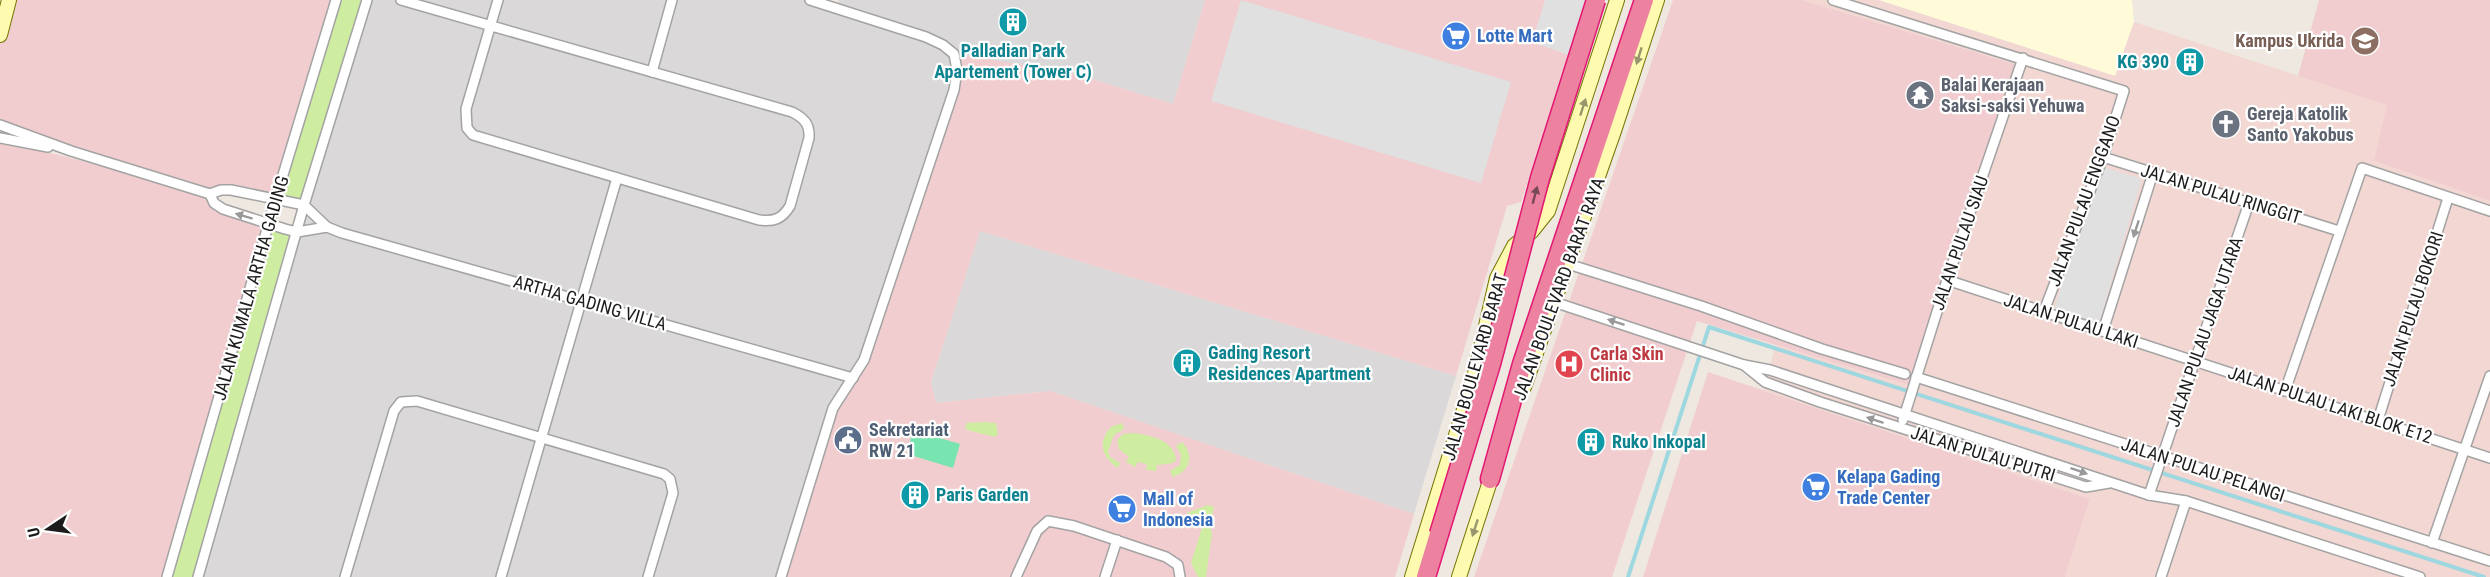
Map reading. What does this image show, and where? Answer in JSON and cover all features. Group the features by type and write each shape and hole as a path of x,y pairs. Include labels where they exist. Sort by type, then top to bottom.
{"highway":[{"path":"1426,577 1491,364 1540,178 1596,0"},
{"path":"1490,479 1522,363 1644,0"}],"main road":[{"path":"0,35 9,0"},
{"name":"JALAN BOULEVARD BARAT","path":"1412,577 1475,374 1497,278 1514,246 1532,231 1548,211 1617,0"},
{"name":"JALAN BOULEVARD BARAT RAYA","path":"1459,577 1490,479 1618,121 1656,0"}],"street":[{"name":"JALAN KUMALA ARTHA GADING","path":"168,577 276,198 336,0"},
{"path":"198,577 304,205 368,0"},
{"path":"401,0 491,25 792,112 806,121 810,130 790,206 778,219 759,220 473,135 467,128 466,110 491,25 498,0"},
{"path":"652,72 672,0"},
{"path":"781,577 833,408 864,360 954,90 957,70 954,54 926,37 810,0"},
{"path":"1833,0 2024,58"},
{"name":"JALAN PULAU ENGGANO","path":"2024,58 2124,92 2103,157 2044,311"},
{"name":"JALAN PULAU SIAU","path":"1901,429 1947,280 2024,58"},
{"path":"0,125 71,151 210,194 221,190 231,190 304,205"},
{"path":"0,138 71,151"},
{"name":"JALAN PULAU RINGGIT","path":"2103,157 2339,231"},
{"path":"2285,391 2362,168 2490,211"},
{"path":"2103,332 2154,173"},
{"path":"501,577 617,178"},
{"path":"210,194 214,203 223,209 297,232"},
{"name":"JALAN PULAU BOKORI","path":"2378,420 2448,198"},
{"name":"JALAN PULAU JAGA UTARA","path":"2150,491 2249,203"},
{"name":"ARTHA GADING VILLA","path":"304,205 327,227"},
{"name":"ARTHA GADING VILLA","path":"297,232 327,227 853,378"},
{"path":"1568,264 1905,374"},
{"name":"JALAN PULAU LAKI","path":"1947,280 2196,362"},
{"name":"JALAN PULAU PUTRI","path":"1554,302 1744,365 1766,382 1901,429 2086,487 2112,483 2186,501 2420,577"},
{"name":"JALAN PULAU LAKI BLOK E12","path":"2196,362 2465,449"},
{"path":"1744,365 1770,370 1906,413 2112,483"},
{"path":"2432,543 2465,449 2486,402 2490,375"},
{"name":"JALAN PULAU PELANGI","path":"1915,380 2490,561"},
{"path":"1820,402 1824,388"},
{"path":"345,577 394,411 401,402 417,401 656,471 670,479 673,493 648,577"},
{"path":"2465,449 2490,458"},
{"path":"2033,470 2037,457"},
{"path":"2161,577 2186,501"},
{"path":"1016,577 1037,531 1048,522 1074,526 1166,558 1178,565 1180,577"},
{"path":"1105,577 1117,540"}],"shaded area":[{"path":"9,0 334,0 276,198 230,190 211,194 214,203 269,224 167,577 0,577 0,140 192,189 80,154 0,138 0,33"},
{"path":"366,0 810,0 837,8 839,0 1205,0 1173,104 1069,72 957,70 916,206 781,577 198,577"},
{"path":"1205,0 1587,0 1521,202 1507,206 1456,376 980,231 931,382 936,403 1050,391 1414,514 1395,577 781,577 833,408 864,360 955,88 954,54 1069,72 1173,104"},
{"path":"1241,0 1511,82 1481,183 1211,101"},
{"path":"1545,0 1586,0 1568,55 1532,42"},
{"name":"Ruko Inkopal","path":"1673,0 1802,0 2018,65 1911,386 1697,321 1612,577 1474,577"},
{"path":"1802,0 1878,0 2115,76 2134,22 2387,105 2374,161 2490,201 2490,577 2065,577 2090,499 1763,390 1776,345 1911,386 2018,65"},
{"path":"1879,0 2132,0 2134,22 2115,76"},
{"path":"2319,0 2490,0 2490,201 2374,161 2298,76"},
{"path":"2097,165 2142,179 2099,323 2054,310"},
{"name":"Gading Resort Residences Apartment","path":"980,231 1456,376 1414,514 1050,391 936,403 931,382"},
{"path":"1708,372 2090,499 2065,577 1643,577"}],"green space":[{"path":"334,0 367,0 304,205 276,198"},
{"path":"269,224 300,232 199,577 168,577"},
{"path":"967,423 996,423 998,434 995,437 967,430 965,426"},
{"path":"1122,423 1124,429 1114,435 1108,451 1110,457 1120,463 1118,468 1108,459 1103,444 1111,427"},
{"path":"913,430 960,444 953,468 907,454"},
{"path":"1132,433 1153,437 1166,443 1175,453 1176,460 1173,463 1157,465 1156,471 1146,470 1147,464 1138,462 1135,467 1126,462 1129,457 1119,449 1117,440 1123,434"},
{"path":"1182,442 1188,453 1189,463 1183,471 1173,477 1170,471 1180,465 1181,455 1176,446"},
{"path":"1208,505 1214,507 1211,521 1189,516 1187,513"},
{"path":"1203,524 1209,526 1212,533 1206,577 1198,577 1191,563"}],"waterway":[{"path":"1628,577 1709,327 2484,577"}],"place":[{"name":"Palladian Park Apartement (Tower C)","path":"1013,22"},
{"name":"Lotte Mart","path":"1456,36"},
{"name":"Kampus Ukrida","path":"2365,41"},
{"name":"KG 390","path":"2190,62"},
{"name":"Balai Kerajaan Saksi-saksi Yehuwa","path":"1920,95"},
{"name":"Gereja Katolik Santo Yakobus","path":"2226,124"},
{"name":"Gading Resort Residences Apartment","path":"1187,363"},
{"name":"Carla Skin Clinic","path":"1569,364"},
{"name":"Sekretariat RW 21","path":"848,440"},
{"name":"Ruko Inkopal","path":"1591,442"},
{"name":"Kelapa Gading Trade Center","path":"1816,487"},
{"name":"Paris Garden","path":"915,495"},
{"name":"Mall of Indonesia","path":"1122,509"}]}
